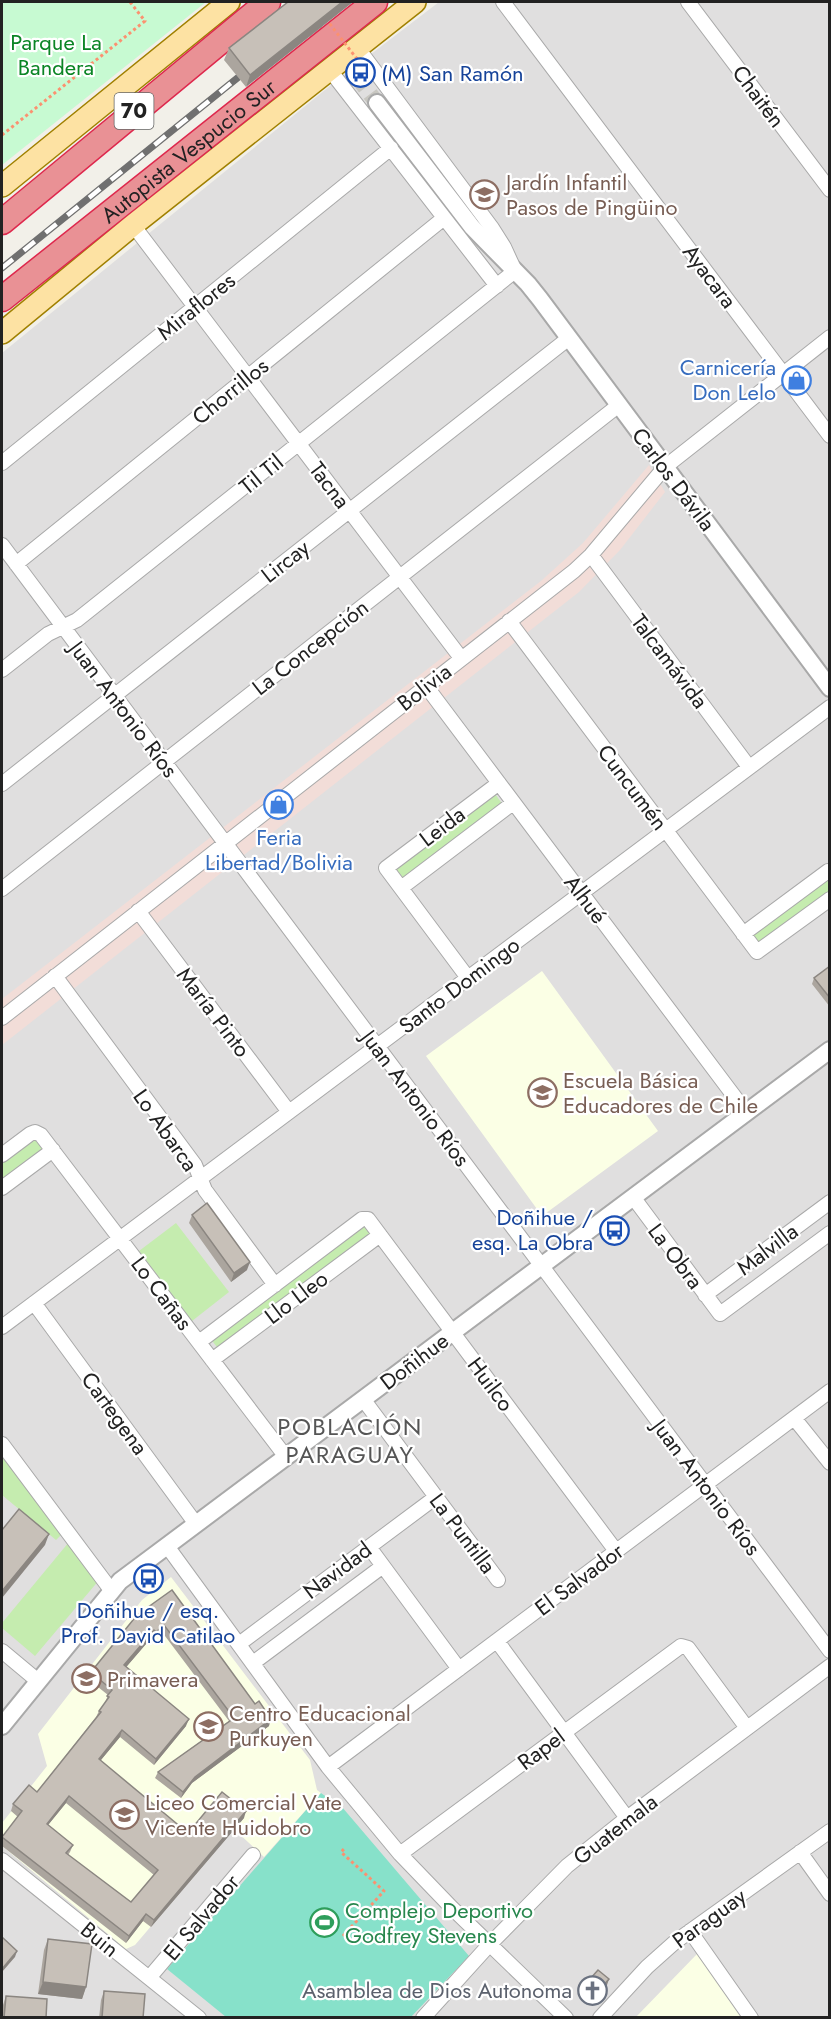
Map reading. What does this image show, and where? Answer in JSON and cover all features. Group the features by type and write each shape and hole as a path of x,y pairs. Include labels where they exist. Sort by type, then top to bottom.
{"highway":[{"name":"70","path":"2,222 268,2"},
{"name":"Autopista Vespucio Sur","path":"2,298 375,2"}],"main road":[{"path":"2,186 229,2"},
{"path":"2,333 133,225 415,2"}],"street":[{"name":"Ayacara","path":"503,2 830,436"},
{"name":"Chaitén","path":"688,2 830,190"},
{"name":"Carlos Dávila","path":"357,47 492,228 515,271"},
{"path":"329,69 497,286"},
{"name":"Carlos Dávila","path":"377,103 472,227 528,284 830,688"},
{"name":"Miraflores","path":"2,463 391,148"},
{"name":"Chorrillos","path":"16,564 444,218"},
{"name":"Tacna","path":"133,225 461,658"},
{"name":"Til Til","path":"2,670 48,634 77,620 515,271"},
{"name":"Lircay","path":"2,784 569,338"},
{"name":"Bolivia","path":"2,1018 574,571 591,555 665,467 830,338"},
{"name":"La Concepción","path":"2,889 619,405"},
{"name":"Juan Antonio Ríos","path":"2,545 830,1651"},
{"name":"Talcamávida","path":"591,555 749,767"},
{"name":"Cuncumén","path":"509,621 757,952 830,898"},
{"name":"Alhué","path":"426,686 746,1112"},
{"name":"Santo Domingo","path":"2,1327 830,707"},
{"name":"Leida","path":"499,783 386,868 401,888 513,803"},
{"path":"743,934 829,872"},
{"path":"401,888 468,978"},
{"name":"María Pinto","path":"138,911 289,1112"},
{"name":"Lo Abarca","path":"55,976 195,1165 205,1190 275,1285"},
{"name":"Doñihue","path":"2,1726 111,1590 452,1332 829,1052"},
{"name":"Lo Cañas","path":"2,1155 35,1132 41,1134 286,1457"},
{"path":"2,1188 53,1150"},
{"name":"La Obra","path":"633,1197 720,1314"},
{"name":"Malvilla","path":"705,1295 830,1202"},
{"name":"Llo Lleo","path":"198,1342 366,1218"},
{"name":"Huilco","path":"366,1218 616,1551"},
{"name":"Malvilla","path":"720,1314 830,1233"},
{"name":"Llo Lleo","path":"212,1360 380,1234"},
{"name":"Cartegena","path":"34,1303 196,1524"},
{"name":"El Salvador","path":"328,1767 830,1391"},
{"name":"La Puntilla","path":"363,1399 498,1580"},
{"path":"794,1418 830,1463"},
{"path":"2,1444 111,1590"},
{"name":"Navidad","path":"239,1644 436,1497"},
{"path":"167,1546 328,1767 400,1854 566,2018"},
{"path":"369,1547 459,1669"},
{"name":"Navidad","path":"253,1664 383,1566"},
{"path":"496,1641 627,1818"},
{"name":"Rapel","path":"400,1854 678,1647 688,1648 747,1728"},
{"path":"2,1651 38,1681"},
{"name":"Guatemala","path":"423,2018 490,1944 567,1866 627,1818 830,1666"},
{"name":"Paraguay","path":"600,2018 647,1967 675,1942 830,1831"},
{"path":"800,1852 830,1894"},
{"name":"El Salvador","path":"149,1978 253,1855"},
{"name":"Buin","path":"2,1860 199,2018"},
{"path":"690,1931 751,2018"}],"path":[{"path":"2,135 145,21 130,2"},
{"path":"326,19 371,77"},
{"path":"343,1936 384,1891 341,1852 345,1848"}],"shaded area":[{"path":"439,2 829,2 829,2017 2,2018 2,353 336,81"},
{"name":"Feria Libertad/Bolivia","path":"649,465 665,492 620,550 579,592 2,1045 2,999 541,581 583,543"},
{"name":"Escuela Básica Educadores de Chile","path":"542,971 658,1131 542,1216 426,1056"},
{"path":"171,1577 310,1760 317,1790 321,1793 264,1857 234,1829 135,1945 126,1949 2,1846 2,1823 47,1766 38,1734 142,1600"},
{"path":"697,1954 742,2017 636,2017"}],"green space":[{"name":"Parque La Bandera","path":"2,2 206,2 2,165"},
{"path":"493,791 503,805 405,880 395,868"},
{"path":"827,875 829,893 759,946 749,934"},
{"path":"38,1138 44,1146 43,1150 2,1182 2,1163 33,1139"},
{"path":"176,1223 229,1292 192,1321 139,1251"},
{"path":"365,1223 374,1235 220,1351 210,1338"},
{"path":"2,1455 63,1533 56,1540 2,1495"},
{"path":"69,1542 100,1579 35,1656 2,1628 2,1623"},
{"name":"Complejo Deportivo Godfrey Stevens","path":"321,1793 332,1801 336,1800 469,1956 411,2017 226,2017 167,1969"}],"building":[{"path":"288,2 342,2 250,75 229,48"},
{"path":"830,966 830,998 814,978"},
{"path":"207,1203 250,1262 234,1273 192,1215"},
{"path":"19,1509 49,1534 2,1591 2,1530"},
{"path":"172,1590 255,1704 259,1701 271,1719 195,1777 183,1792 158,1772 234,1718 164,1625 156,1632 154,1630 124,1665 189,1719 156,1759 122,1730 99,1759 188,1833 222,1792 246,1811 154,1920 146,1914 129,1936 2,1837 22,1811 13,1804 29,1785 37,1792 101,1712 99,1711 112,1690 91,1672 137,1615","holes":["69,1796 158,1870 131,1902 66,1853 73,1845 47,1824"]},
{"path":"2,1937 17,1951 2,1969"},
{"path":"48,1939 92,1944 86,1987 43,1982"},
{"name":"Asamblea de Dios Autonoma","path":"598,1970 609,1979 593,1997 582,1988"},
{"path":"104,1991 145,1994 143,2018 102,2018"},
{"path":"6,1996 47,1999 46,2018 4,2018"}],"tunnel":[{"path":"263,2 283,10 315,31 340,56 377,103"}],"railway":[{"path":"2,268 251,67"}],"place":[{"name":"(M) San Ramón","path":"360,73"},
{"name":"Jardín Infantil Pasos de Pingüino","path":"485,195"},
{"name":"Carnicería Don Lelo","path":"797,380"},
{"name":"Feria Libertad/Bolivia","path":"279,805"},
{"name":"Escuela Básica Educadores de Chile","path":"542,1093"},
{"name":"Doñihue / esq. La Obra","path":"614,1230"},
{"name":"Doñihue / esq. Prof. David Catilao","path":"148,1578"},
{"name":"Primavera","path":"86,1679"},
{"name":"Centro Educacional Purkuyen","path":"208,1726"},
{"name":"Liceo Comercial Vate Vicente Huidobro","path":"124,1815"},
{"name":"Complejo Deportivo Godfrey Stevens","path":"324,1923"},
{"name":"Asamblea de Dios Autonoma","path":"593,1990"}],"district":[{"name":"POBLACIÓN PARAGUAY","path":"350,1440"}]}
